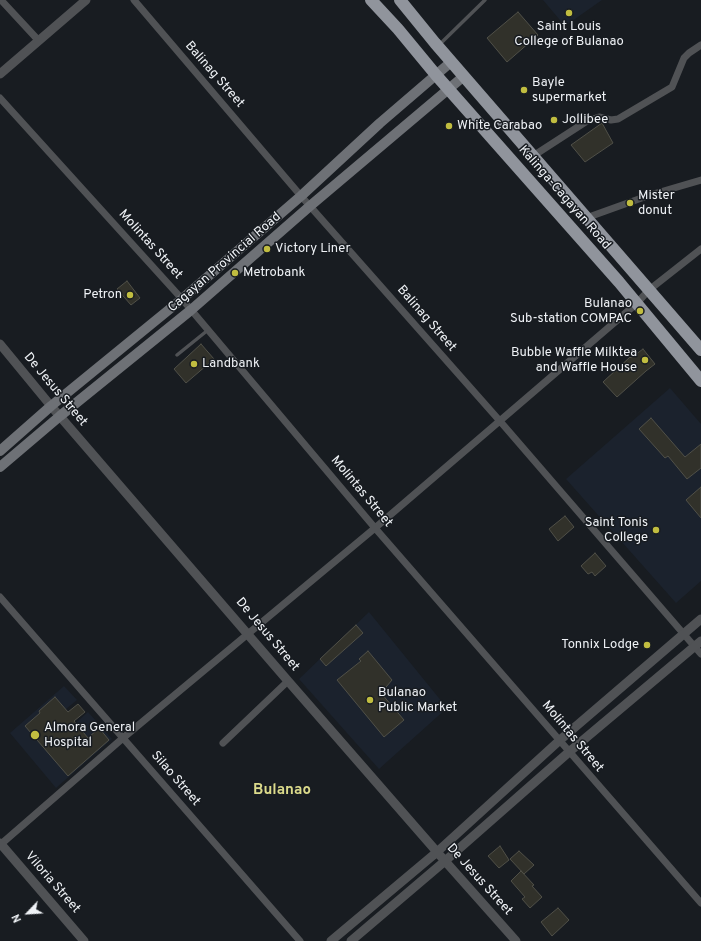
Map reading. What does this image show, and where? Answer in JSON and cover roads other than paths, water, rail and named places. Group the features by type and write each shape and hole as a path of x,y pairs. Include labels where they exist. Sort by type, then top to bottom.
{"highway":[{"name":"Kalinga-Cagayan Road","path":"371,0 613,276 701,381"},
{"name":"Kalinga-Cagayan Road","path":"400,0 451,62 701,350"}],"main road":[{"name":"Cagayan Provincial Road","path":"0,451 51,406 182,299 301,196 380,123 451,62"},
{"name":"Cagayan Provincial Road","path":"0,467 60,416 191,310 310,206 464,76"},
{"path":"380,123 393,137"}],"street":[{"path":"1,0 39,40"},
{"path":"0,74 86,0"},
{"name":"Balinag Street","path":"134,0 301,196 499,420 683,634 698,644 701,654"},
{"path":"533,156 587,121 599,117 611,120 618,119 672,87 684,58 701,45"},
{"name":"Molintas Street","path":"0,98 182,299 375,528 701,903"},
{"path":"586,218 650,195 701,180"},
{"path":"0,844 123,738 375,528 636,304 649,290 701,249"},
{"name":"De Jesus Street","path":"0,344 51,406 288,681 516,941"},
{"name":"Silao Street","path":"0,597 300,941"},
{"path":"331,941 437,852 560,740 701,619"},
{"path":"351,941 569,752 698,644"},
{"path":"223,743 288,681"},
{"name":"Viloria Street","path":"0,844 84,941"}],"lane":[{"path":"438,46 485,0"},
{"path":"177,355 208,330"}],"place":[{"name":"Saint Louis College of Bulanao","path":"569,13"},
{"name":"Bayle supermarket","path":"524,90"},
{"name":"Jollibee","path":"554,120"},
{"name":"White Carabao","path":"449,126"},
{"name":"Mister donut","path":"630,203"},
{"name":"Victory Liner","path":"267,249"},
{"name":"Metrobank","path":"235,273"},
{"name":"Petron","path":"130,295"},
{"name":"Bulanao Sub-station COMPAC","path":"640,311"},
{"name":"Bubble Waffle Milktea and Waffle House","path":"645,360"},
{"name":"Landbank","path":"194,364"},
{"name":"Saint Tonis College","path":"656,530"},
{"name":"Tonnix Lodge","path":"647,645"},
{"name":"Bulanao Public Market","path":"370,700"},
{"name":"Almora General Hospital","path":"35,735"}],"district":[{"name":"Bulanao","path":"282,791"}]}
